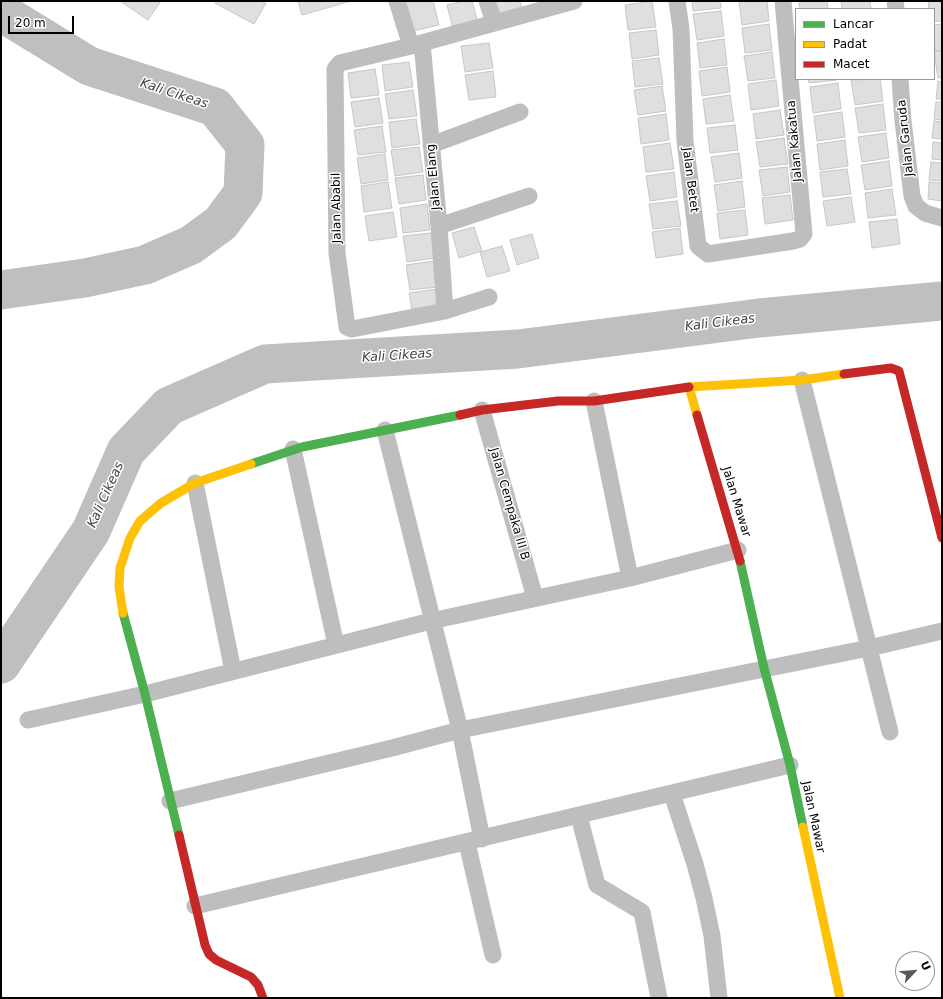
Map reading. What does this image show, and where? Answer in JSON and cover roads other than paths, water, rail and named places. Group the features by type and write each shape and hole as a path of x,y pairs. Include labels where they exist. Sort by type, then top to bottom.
{"street":[{"name":"Jalan Elang","path":"397,1 416,44 432,145 445,311"},
{"path":"487,1 494,22"},
{"path":"416,44 574,1"},
{"name":"Jalan Betet","path":"677,1 681,29 686,141 698,246 708,254 793,241 800,239 804,234"},
{"name":"Jalan Kakatua","path":"783,1 804,234"},
{"name":"Jalan Ababil","path":"416,44 340,63 335,69 337,253 345,320 347,326 352,329 445,311"},
{"name":"Jalan Garuda","path":"900,80 903,121 912,196 916,206 925,214 942,218"},
{"path":"432,145 520,112"},
{"path":"439,226 529,196"},
{"path":"445,311 489,297"},
{"path":"263,998 258,985 251,977 216,960 209,954 205,945 145,694 123,612 119,587 120,568 130,538 140,522 161,504 195,483 293,449 482,410 558,401 594,401 689,388 802,380 891,368 899,371 942,538"},
{"path":"802,380 890,732"},
{"name":"Jalan Mawar","path":"689,388 738,550 764,668 790,766 840,998"},
{"path":"594,401 630,578"},
{"name":"Jalan Cempaka III B","path":"482,410 535,598"},
{"path":"385,430 431,621 460,730 474,841 493,956"},
{"path":"293,449 336,645"},
{"path":"195,483 233,672"},
{"path":"28,720 145,694 431,621 630,578 738,550"},
{"path":"170,801 392,748 460,730 870,648 942,631"},
{"path":"195,906 790,766"},
{"path":"672,794 695,864 704,898 712,936 719,998"},
{"path":"579,816 597,885 642,912 659,998"}],"waterway":[{"name":"Kali Cikeas","path":"1,12 89,66 215,107 245,145 243,193 221,223 191,245 145,265 85,278 1,290"},
{"name":"Kali Cikeas","path":"1,664 91,531 126,451 169,406 265,364 518,349 759,318 942,301"}]}
